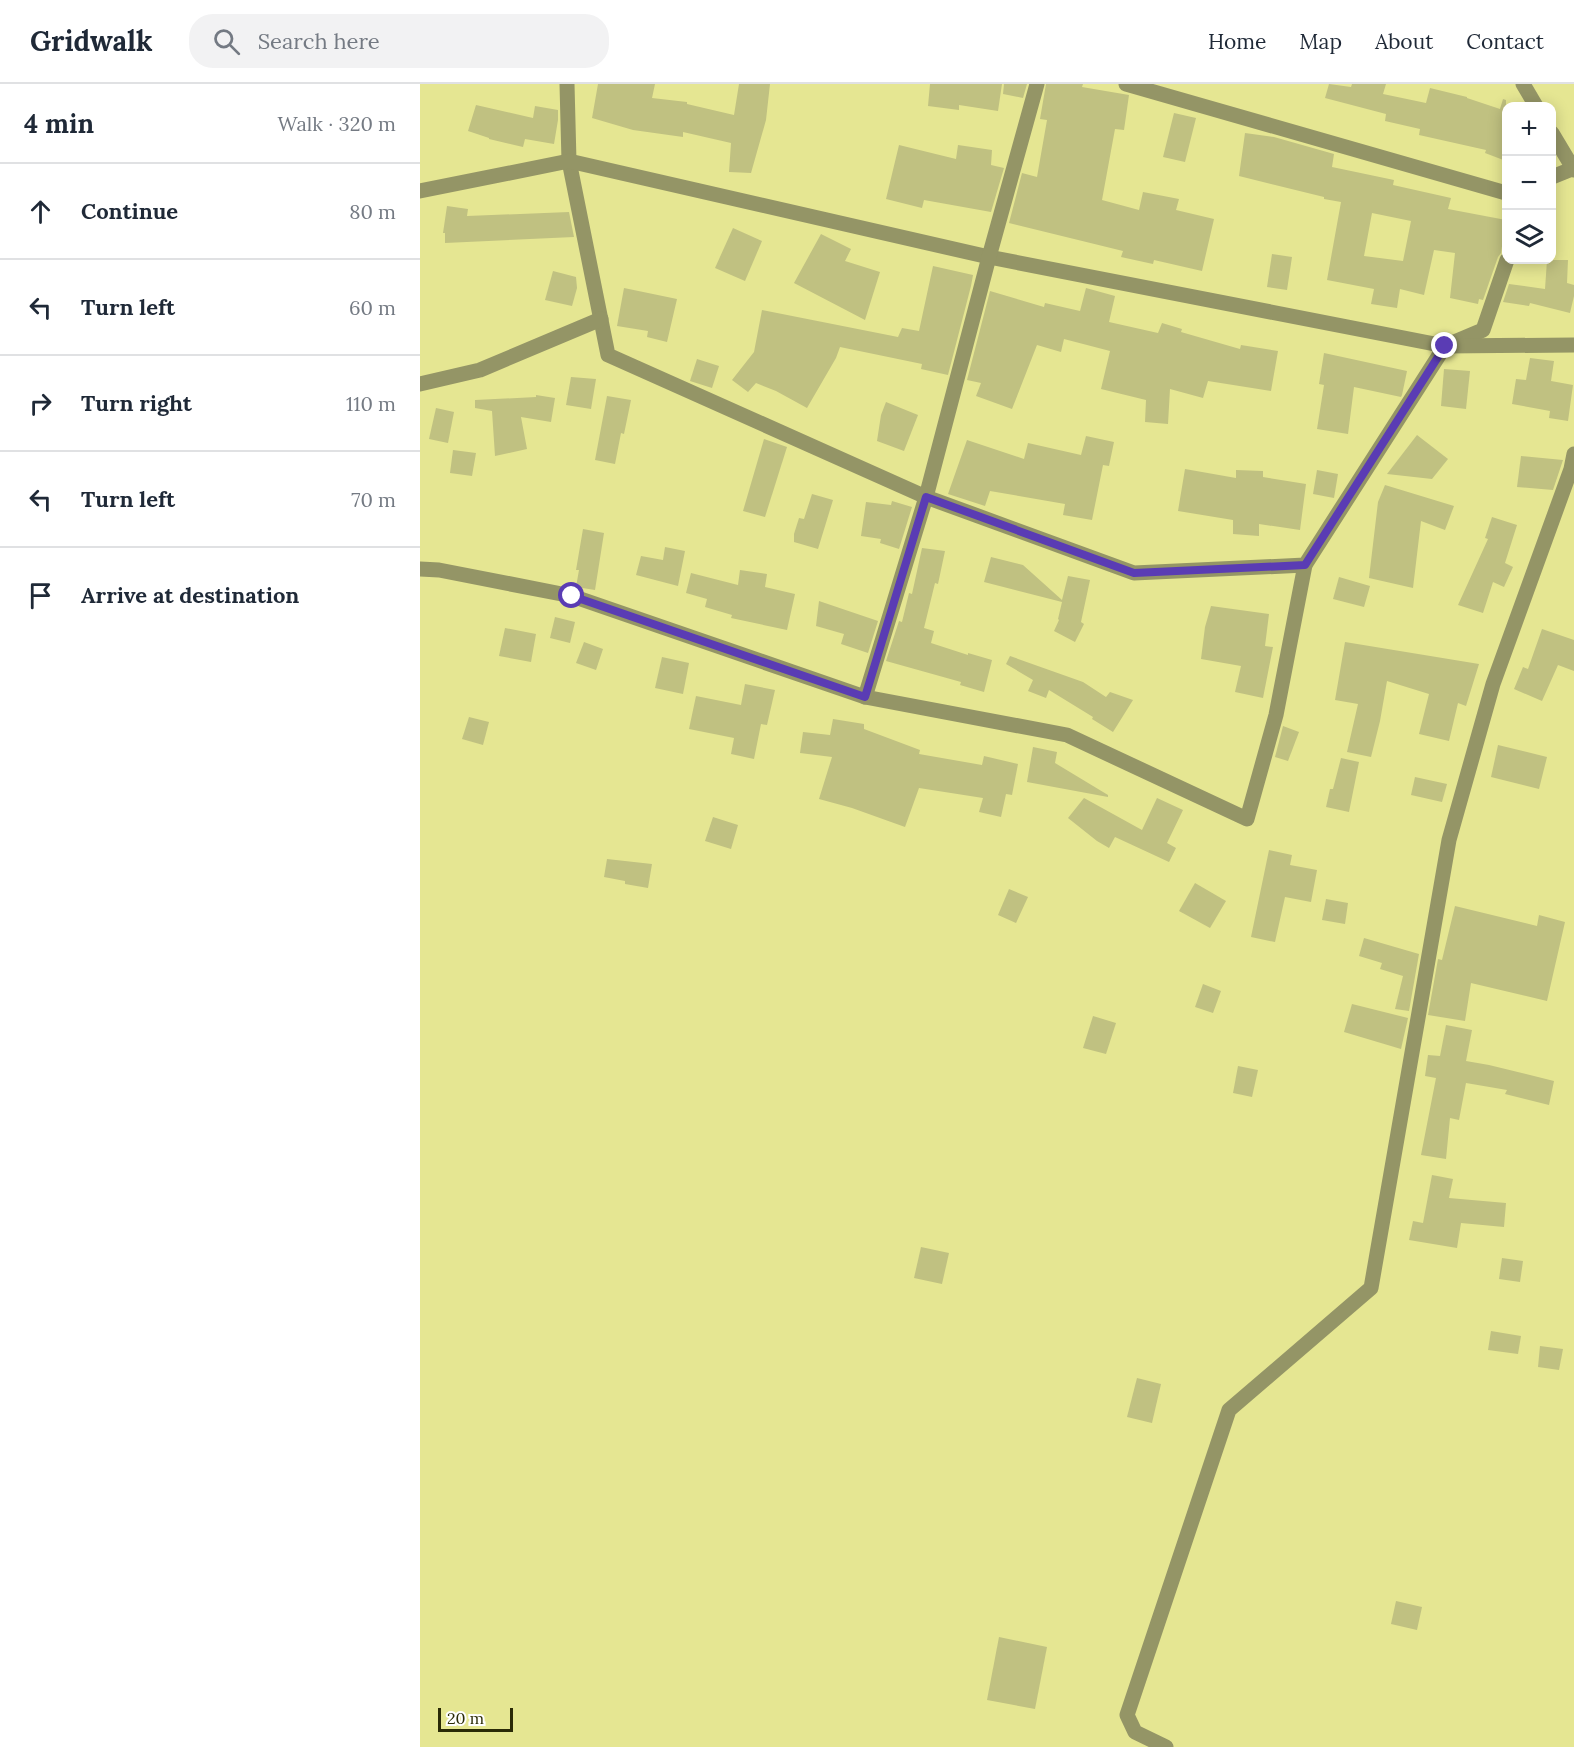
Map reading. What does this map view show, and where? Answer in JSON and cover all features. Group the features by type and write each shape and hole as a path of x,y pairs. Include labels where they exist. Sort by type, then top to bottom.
{"street":[{"path":"567,84 569,161 608,355 926,497 1134,573 1305,565"},
{"path":"865,697 926,497 1037,84"},
{"path":"1126,84 1502,194"},
{"path":"1523,84 1534,102"},
{"path":"1556,141 1573,170 1556,175"},
{"path":"420,191 569,161 989,257 1445,346 1574,345"},
{"path":"420,569 439,570 572,596 865,697 1067,735 1246,819 1275,716 1305,565 1445,346 1483,330 1506,264"},
{"path":"420,384 480,370 601,320"},
{"path":"1166,1747 1134,1732 1127,1715 1228,1410 1371,1288 1449,840 1493,684 1571,469 1574,454"}],"building":[{"path":"598,84 655,84 652,98 687,102 687,104 734,115 739,84 770,84 766,120 751,173 729,172 731,143 683,132 683,137 633,130 592,118"},
{"path":"930,84 1002,84 998,111 959,105 959,110 928,106"},
{"path":"1004,84 1027,84 1023,98 1003,94"},
{"path":"1046,84 1083,84 1082,87 1129,95 1124,130 1115,129 1102,200 1139,210 1143,192 1179,199 1176,210 1214,219 1202,271 1154,260 1153,264 1121,257 1123,251 1009,223 1022,173 1037,177 1047,120 1040,119"},
{"path":"1329,84 1351,87 1352,84 1386,84 1383,94 1426,103 1430,88 1467,97 1500,109 1502,102 1502,159 1485,153 1486,150 1419,135 1420,129 1385,121 1386,114 1325,98"},
{"path":"476,105 533,118 535,106 558,110 554,144 525,139 523,147 489,139 468,131"},
{"path":"1174,113 1196,118 1185,162 1163,157"},
{"path":"1245,133 1274,137 1334,154 1332,167 1394,180 1393,185 1451,198 1448,209 1502,219 1501,253 1483,300 1479,299 1478,304 1450,298 1455,253 1434,250 1424,295 1400,289 1397,308 1371,304 1374,289 1327,280 1341,202 1324,199 1324,197 1239,176","holes":["1372,213 1411,221 1403,261 1364,256"]},
{"path":"899,145 956,159 958,145 992,150 991,165 1004,168 991,212 924,200 922,208 886,199"},
{"path":"447,206 468,209 467,216 569,212 574,237 445,243 445,233 443,233"},
{"path":"733,228 762,241 745,281 715,268"},
{"path":"821,234 851,249 845,261 880,272 865,320 794,283"},
{"path":"1272,254 1292,257 1287,290 1267,287"},
{"path":"1556,260 1568,260 1567,283 1574,285 1570,313 1530,303 1529,306 1503,302 1509,284 1545,289 1547,264 1556,264"},
{"path":"933,266 973,275 948,375 921,369 922,364 840,347 807,408 756,383 748,392 732,380 754,352 762,310 898,337 902,328 919,331"},
{"path":"553,271 576,277 577,288 572,306 545,300"},
{"path":"624,288 677,299 667,342 647,337 648,331 617,326"},
{"path":"1086,288 1115,296 1109,322 1158,333 1162,323 1182,329 1181,332 1240,349 1241,345 1278,351 1271,391 1208,381 1203,398 1170,389 1168,424 1145,422 1146,400 1101,389 1110,351 1064,339 1061,352 1037,345 1012,409 976,396 981,383 967,380 990,291 1044,307 1045,303 1080,311"},
{"path":"1324,353 1407,371 1401,397 1354,387 1348,434 1317,429 1324,385 1319,384"},
{"path":"1530,358 1554,361 1551,381 1573,385 1568,421 1549,418 1550,411 1512,404 1516,379 1526,380"},
{"path":"697,359 719,366 712,388 690,381"},
{"path":"1444,369 1470,371 1466,409 1441,406"},
{"path":"571,377 596,379 591,409 566,405"},
{"path":"536,395 555,398 551,422 521,417 527,449 495,456 492,411 475,408 475,400 536,397"},
{"path":"607,396 631,400 615,464 595,460"},
{"path":"886,402 918,415 904,451 877,441 881,415"},
{"path":"436,408 454,412 448,443 429,439"},
{"path":"1417,435 1448,459 1432,479 1387,474"},
{"path":"1086,436 1114,442 1109,466 1103,465 1092,520 1063,515 1065,504 990,491 985,506 948,494 967,440 1024,459 1028,443 1081,455"},
{"path":"764,439 787,447 765,517 743,511"},
{"path":"453,450 476,453 472,476 450,473"},
{"path":"1521,456 1563,460 1553,490 1517,487"},
{"path":"1185,469 1236,478 1236,470 1263,471 1263,477 1306,484 1300,530 1259,524 1259,536 1233,534 1233,520 1178,511"},
{"path":"1317,470 1338,474 1334,498 1313,494"},
{"path":"1385,485 1454,506 1445,530 1421,521 1413,588 1369,578 1378,502"},
{"path":"812,494 833,500 818,549 794,542 799,518 804,519"},
{"path":"892,501 912,507 899,549 880,543 881,539 861,536 866,502 891,505"},
{"path":"1492,517 1517,525 1505,563 1513,567 1504,587 1493,582 1483,613 1458,605 1488,539 1485,538"},
{"path":"583,529 604,533 595,590 576,587 579,570 576,570"},
{"path":"665,547 685,551 678,586 636,575 641,556 663,560"},
{"path":"922,548 945,551 938,584 935,583 924,628 934,631 931,643 992,660 984,692 960,685 961,682 886,661 899,621 902,622 909,593 912,594"},
{"path":"991,557 1023,565 1062,600 1068,576 1090,580 1081,622 1084,624 1075,642 1054,631 1059,620 1062,602 984,582"},
{"path":"740,570 767,574 765,587 795,594 787,630 731,618 732,615 705,607 707,599 686,593 691,573 738,585"},
{"path":"1339,577 1370,586 1364,607 1333,599"},
{"path":"819,601 878,621 868,653 841,644 844,634 816,626"},
{"path":"1211,606 1269,614 1265,646 1273,647 1263,698 1235,692 1241,666 1201,659 1205,627"},
{"path":"555,617 575,622 570,643 550,638"},
{"path":"505,628 536,634 531,662 499,656"},
{"path":"1542,629 1574,640 1574,671 1558,665 1542,701 1514,689 1523,667 1528,669"},
{"path":"584,642 603,649 596,670 576,663"},
{"path":"1345,642 1479,664 1466,706 1458,703 1449,741 1419,734 1429,694 1387,681 1371,757 1347,752 1358,704 1335,700"},
{"path":"1010,656 1083,682 1106,697 1110,692 1133,700 1113,732 1049,690 1046,698 1028,691 1033,680 1006,664"},
{"path":"662,657 689,663 683,694 655,688"},
{"path":"745,684 775,690 767,725 761,724 754,759 731,754 734,738 689,729 696,696 741,705"},
{"path":"469,717 489,722 483,745 462,739"},
{"path":"833,719 864,724 864,729 920,750 919,754 982,765 984,756 1018,764 1012,795 1006,794 1001,817 979,812 983,798 919,788 905,827 819,799 832,757 800,753 803,732 830,735"},
{"path":"1283,726 1299,732 1288,761 1275,757"},
{"path":"1498,745 1547,757 1539,789 1491,777"},
{"path":"1033,747 1057,752 1055,763 1108,797 1027,782"},
{"path":"1341,758 1359,762 1349,812 1326,807"},
{"path":"1415,777 1447,784 1442,802 1411,795"},
{"path":"1084,798 1142,830 1157,798 1183,810 1167,843 1176,848 1169,862 1115,837 1109,848 1097,841 1068,818"},
{"path":"713,817 738,825 731,849 705,841"},
{"path":"1269,850 1292,855 1290,865 1317,870 1311,902 1285,897 1275,942 1251,937"},
{"path":"607,859 652,864 648,888 604,877"},
{"path":"1195,883 1226,901 1210,928 1179,911"},
{"path":"1009,889 1028,897 1016,923 998,915"},
{"path":"1326,899 1348,903 1345,924 1322,920"},
{"path":"1455,906 1537,926 1539,915 1565,922 1547,1001 1471,983 1465,1021 1428,1015 1438,959 1442,960"},
{"path":"1364,938 1419,954 1409,1011 1395,1009 1403,976 1380,969 1382,963 1359,956"},
{"path":"1203,984 1221,991 1213,1013 1195,1007"},
{"path":"1352,1004 1408,1018 1401,1049 1344,1032"},
{"path":"1093,1016 1116,1023 1106,1054 1083,1048"},
{"path":"1446,1025 1472,1030 1466,1061 1554,1081 1549,1105 1505,1094 1507,1090 1466,1083 1459,1120 1450,1118 1446,1159 1421,1155 1436,1078 1425,1076 1428,1055 1440,1056"},
{"path":"1238,1066 1258,1070 1252,1097 1233,1093"},
{"path":"1432,1175 1453,1179 1449,1198 1506,1203 1504,1227 1461,1223 1457,1248 1409,1240 1413,1221 1423,1223"},
{"path":"921,1247 949,1253 942,1284 914,1278"},
{"path":"1502,1258 1523,1261 1520,1282 1499,1279"},
{"path":"1491,1331 1521,1336 1518,1354 1488,1350"},
{"path":"1540,1346 1563,1349 1559,1370 1538,1367"},
{"path":"1137,1378 1161,1384 1152,1423 1127,1417"},
{"path":"1396,1601 1422,1607 1417,1630 1391,1624"},
{"path":"999,1637 1047,1647 1035,1709 987,1700"}],"route":[{"path":"572,596 865,697 926,497 1134,573 1305,565 1445,346"}]}
